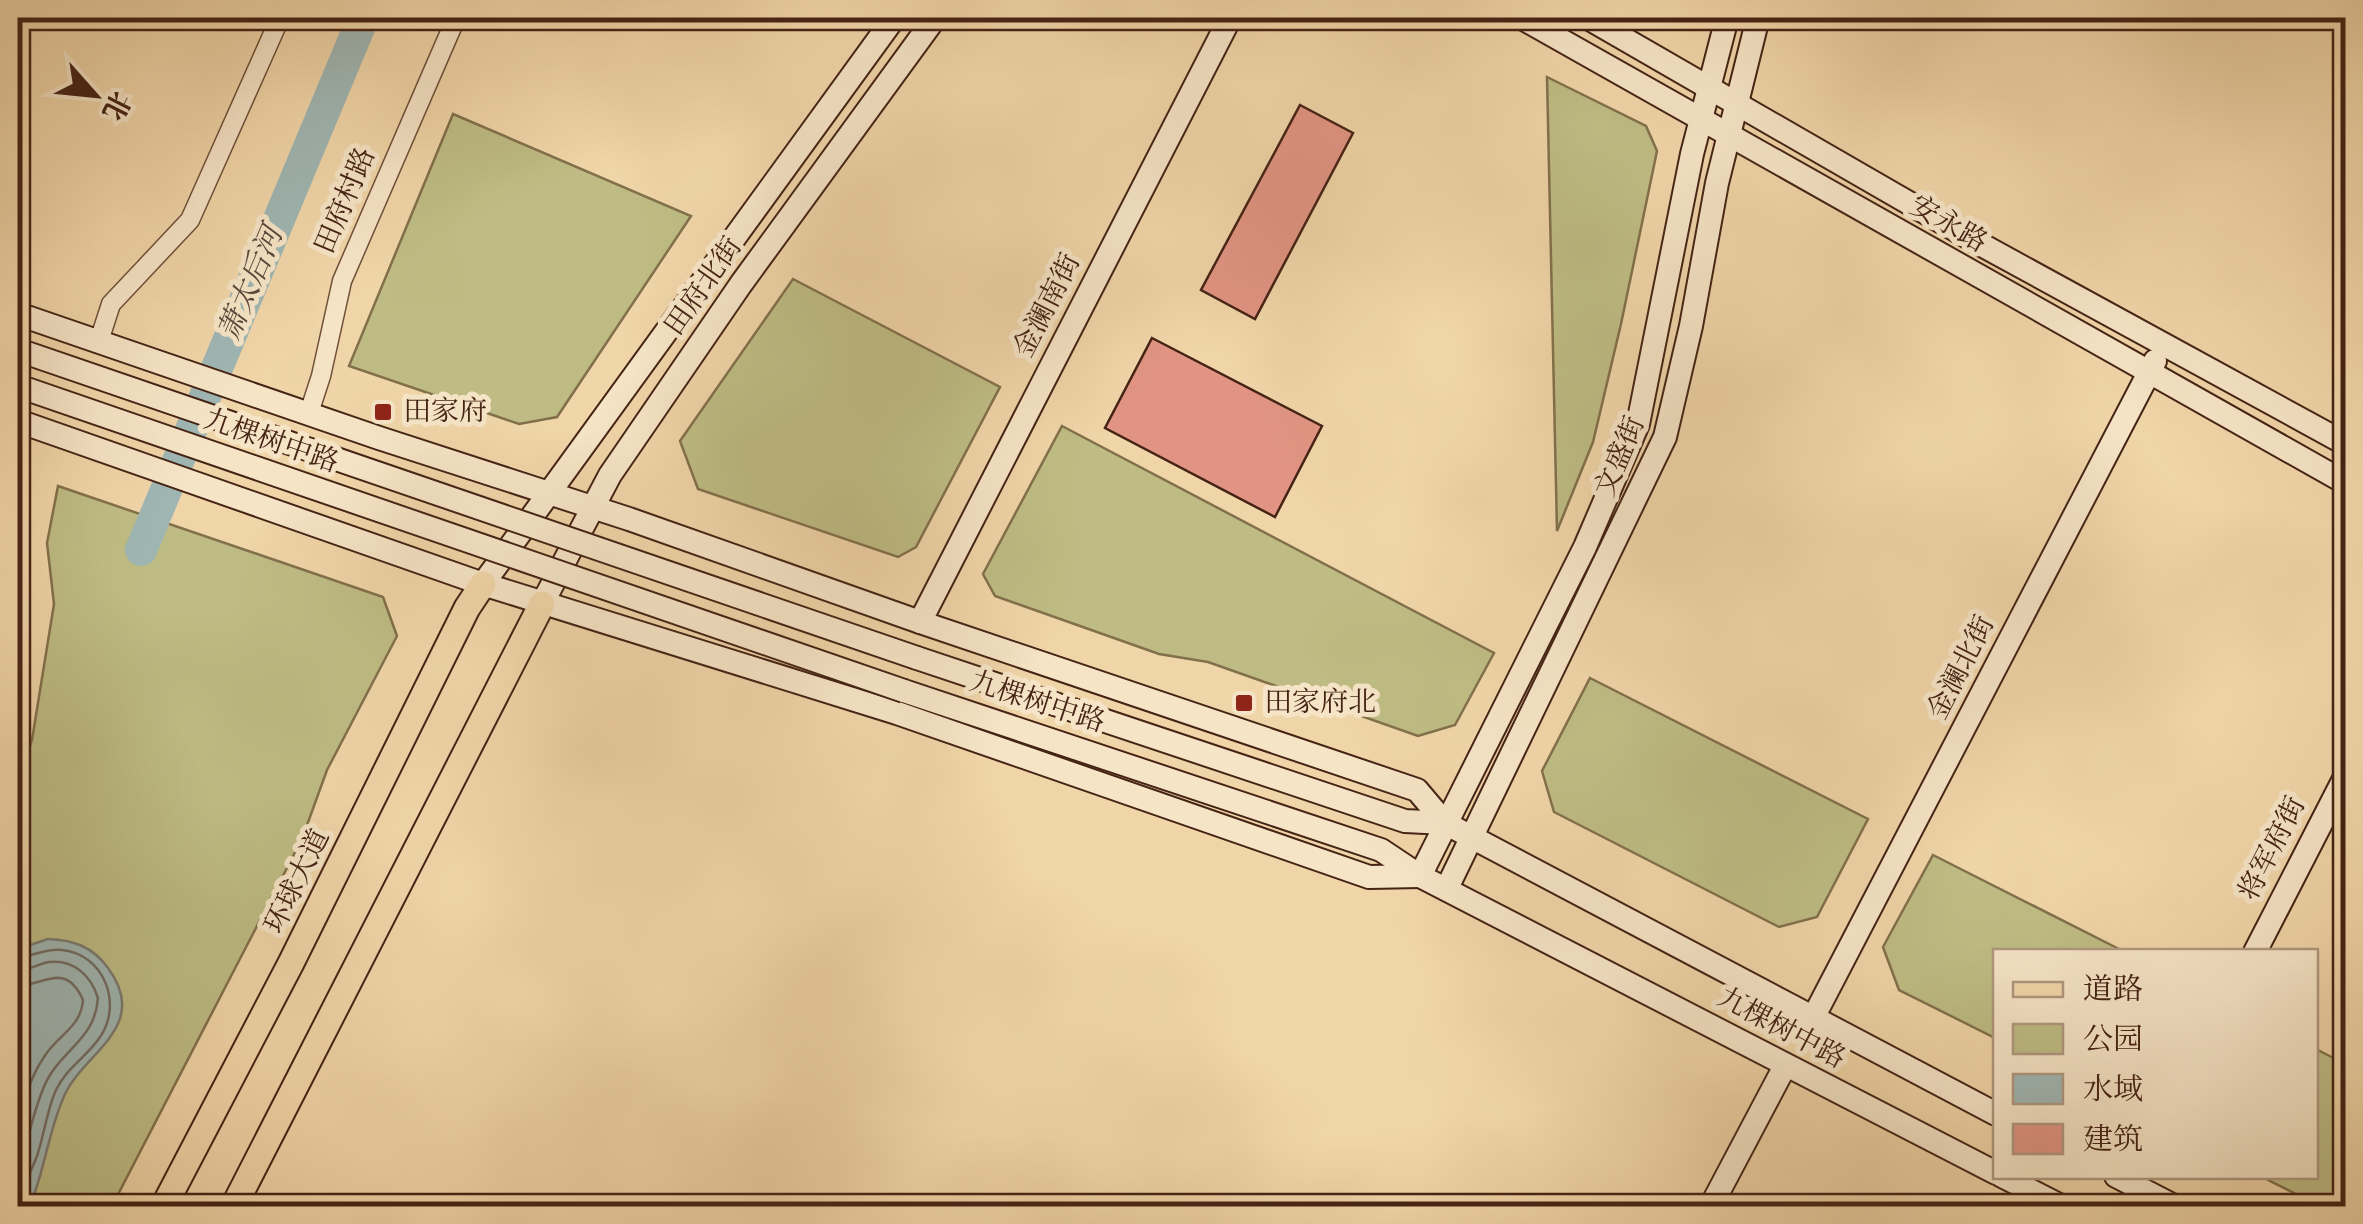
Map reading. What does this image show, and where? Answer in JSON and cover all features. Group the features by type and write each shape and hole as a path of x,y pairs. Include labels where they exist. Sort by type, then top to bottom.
{"main road":[{"name":"田府北街","path":"483,584 894,18"},
{"name":"田府北街","path":"542,604 610,475 741,284 935,18"},
{"name":"金澜南街","path":"920,622 1230,18"},
{"name":"安永路","path":"1522,18 2346,484"},
{"name":"安永路","path":"1588,18 2346,444"},
{"name":"文盛街","path":"1420,876 1585,547 1638,424 1707,88 1727,18"},
{"name":"文盛街","path":"1447,888 1666,437 1735,104 1758,18"},
{"path":"18,314 593,506 920,622 1418,790 1446,823"},
{"name":"金澜北街","path":"1813,1018 2164,344"},
{"name":"九棵树中路","path":"18,350 1406,821 1446,823 1993,1112"},
{"name":"九棵树中路","path":"18,386 1381,850 1420,876 1993,1172"},
{"path":"18,422 542,604 861,702 1369,877 1420,876"},
{"name":"环球大道","path":"164,1206 483,584"},
{"path":"234,1206 542,604"},
{"name":"将军府街","path":"2256,949 2346,775"},
{"path":"1711,1206 1785,1066"},
{"name":"九棵树中路","path":"2007,1179 2060,1206"},
{"path":"2129,1180 2174,1206"}],"street":[{"path":"99,342 111,304 190,220 280,18"},
{"name":"田府村路","path":"309,414 342,281 456,18"}],"green space":[{"path":"1547,77 1646,126 1657,151 1593,442 1557,531"},
{"path":"453,114 691,216 557,417 519,424 349,366"},
{"path":"793,279 1000,387 916,547 898,557 698,489 680,441"},
{"path":"1062,426 1494,653 1455,725 1418,736 1208,662 1159,654 995,596 983,574"},
{"path":"58,486 383,597 397,636 327,770 302,839 112,1206 18,1206 18,780 32,740 54,604 47,543"},
{"path":"1590,678 1868,819 1817,917 1779,927 1554,812 1542,771"},
{"path":"1933,855 2119,949 1993,949 1993,1037 1899,990 1883,947"},
{"path":"2318,1050 2345,1064 2345,1206 2320,1206 2266,1179 2318,1179"}],"water":[{"path":"48,939 74,943 96,955 119,988 122,1006 110,1037 65,1094 35,1192 28,1206 18,1206 18,949"}],"building":[{"path":"1300,105 1353,133 1255,319 1201,290"},
{"path":"1152,338 1322,426 1275,517 1105,428"}],"waterway":[{"name":"萧太后河","path":"141,550 363,18"}],"place":[{"name":"田家府","path":"383,412"},
{"name":"田家府北","path":"1244,703"}]}
